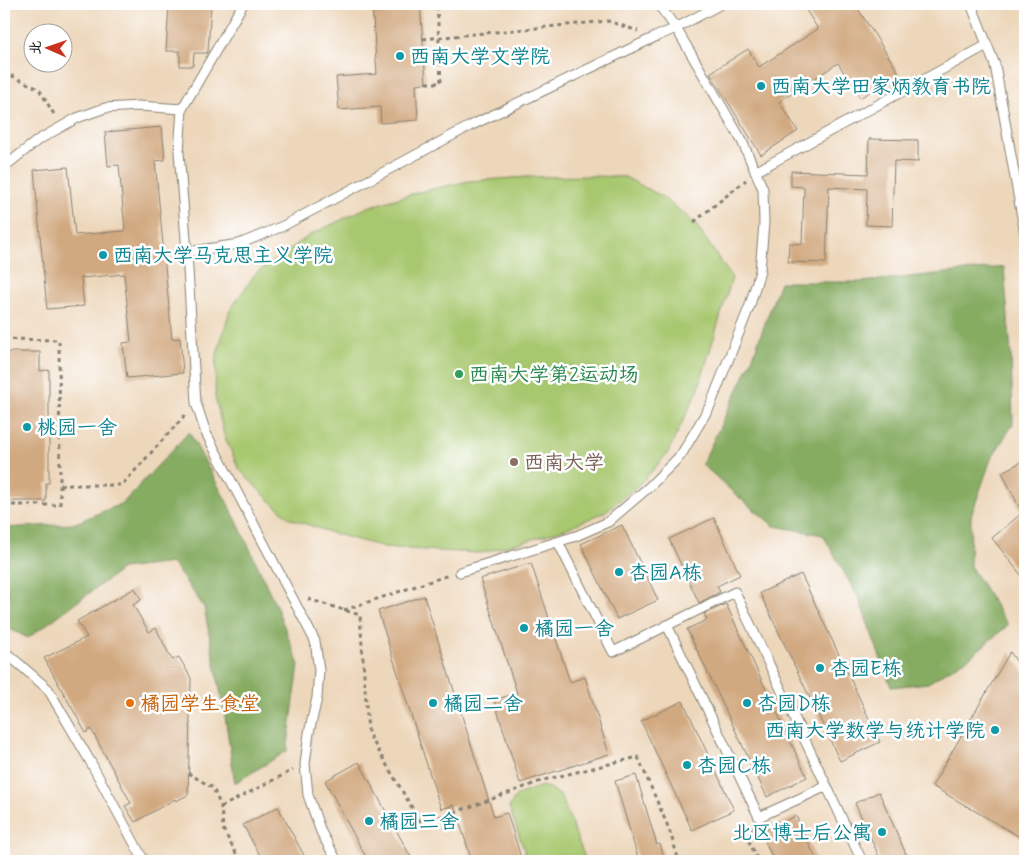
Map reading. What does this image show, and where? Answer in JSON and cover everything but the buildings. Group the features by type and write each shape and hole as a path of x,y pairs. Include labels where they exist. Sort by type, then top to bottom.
{"lane":[{"path":"244,4 182,109 179,152 196,403 206,433 315,641 319,670 317,698 309,733 305,764 308,795 321,832 337,861"},
{"path":"460,572 576,536 608,522 649,487 681,455 710,406 750,305 760,271 764,223 763,189 742,141 676,28 658,4"},
{"path":"187,252 240,244 283,226 470,126 676,28 721,4"},
{"path":"971,4 996,65 1025,234"},
{"path":"756,172 988,45"},
{"path":"4,167 38,140 77,118 105,108 139,106 182,109"},
{"path":"558,542 613,652 735,592 862,861"},
{"path":"667,625 759,816 826,786"},
{"path":"4,651 48,689 90,761 144,861"}],"path":[{"path":"426,84 441,83 437,4"},
{"path":"423,39 608,21 655,37"},
{"path":"4,72 39,89 62,127"},
{"path":"694,222 756,172"},
{"path":"4,339 59,340 60,505 4,505"},
{"path":"60,485 122,485 196,403"},
{"path":"343,610 460,572"},
{"path":"290,594 360,615 368,733 421,823 544,780 638,756 669,829 679,861"},
{"path":"221,807 305,764"},
{"path":"188,773 213,788 221,807 223,828 240,861"},
{"path":"758,861 748,839 759,816"}],"shaded area":[{"name":"西南大学","path":"4,4 1025,4 1025,861 4,861"}],"green space":[{"name":"西南大学第2运动场","path":"527,177 625,177 661,196 694,222 732,278 698,390 667,454 643,481 605,512 565,529 481,553 384,547 332,533 289,518 239,469 224,435 215,397 216,358 230,310 255,274 310,235 368,207 415,193 469,181"},
{"path":"1004,267 1011,355 1013,424 991,459 971,516 970,566 1008,625 970,657 928,683 891,687 859,599 823,535 774,526 702,464 751,362 780,282 861,282"},
{"path":"189,432 236,519 277,608 299,665 287,751 235,783 225,716 204,607 172,563 122,569 28,638 4,626 4,528 73,524 123,503"},
{"path":"542,786 551,789 561,796 586,861 528,861 509,807 517,795"}],"place":[{"name":"西南大学文学院","path":"400,56"},
{"name":"西南大学田家炳教育书院","path":"761,86"},
{"name":"西南大学马克思主义学院","path":"103,255"},
{"name":"西南大学第2运动场","path":"459,374"},
{"name":"桃园一舍","path":"27,427"},
{"name":"西南大学","path":"514,462"},
{"name":"杏园A栋","path":"619,572"},
{"name":"橘园一舍","path":"524,628"},
{"name":"杏园E栋","path":"820,668"},
{"name":"橘园学生食堂","path":"130,703"},
{"name":"橘园二舍","path":"433,703"},
{"name":"杏园D栋","path":"747,703"},
{"name":"西南大学数学与统计学院","path":"995,730"},
{"name":"杏园C栋","path":"687,765"},
{"name":"橘园三舍","path":"369,821"},
{"name":"北区博士后公寓","path":"882,832"}]}
